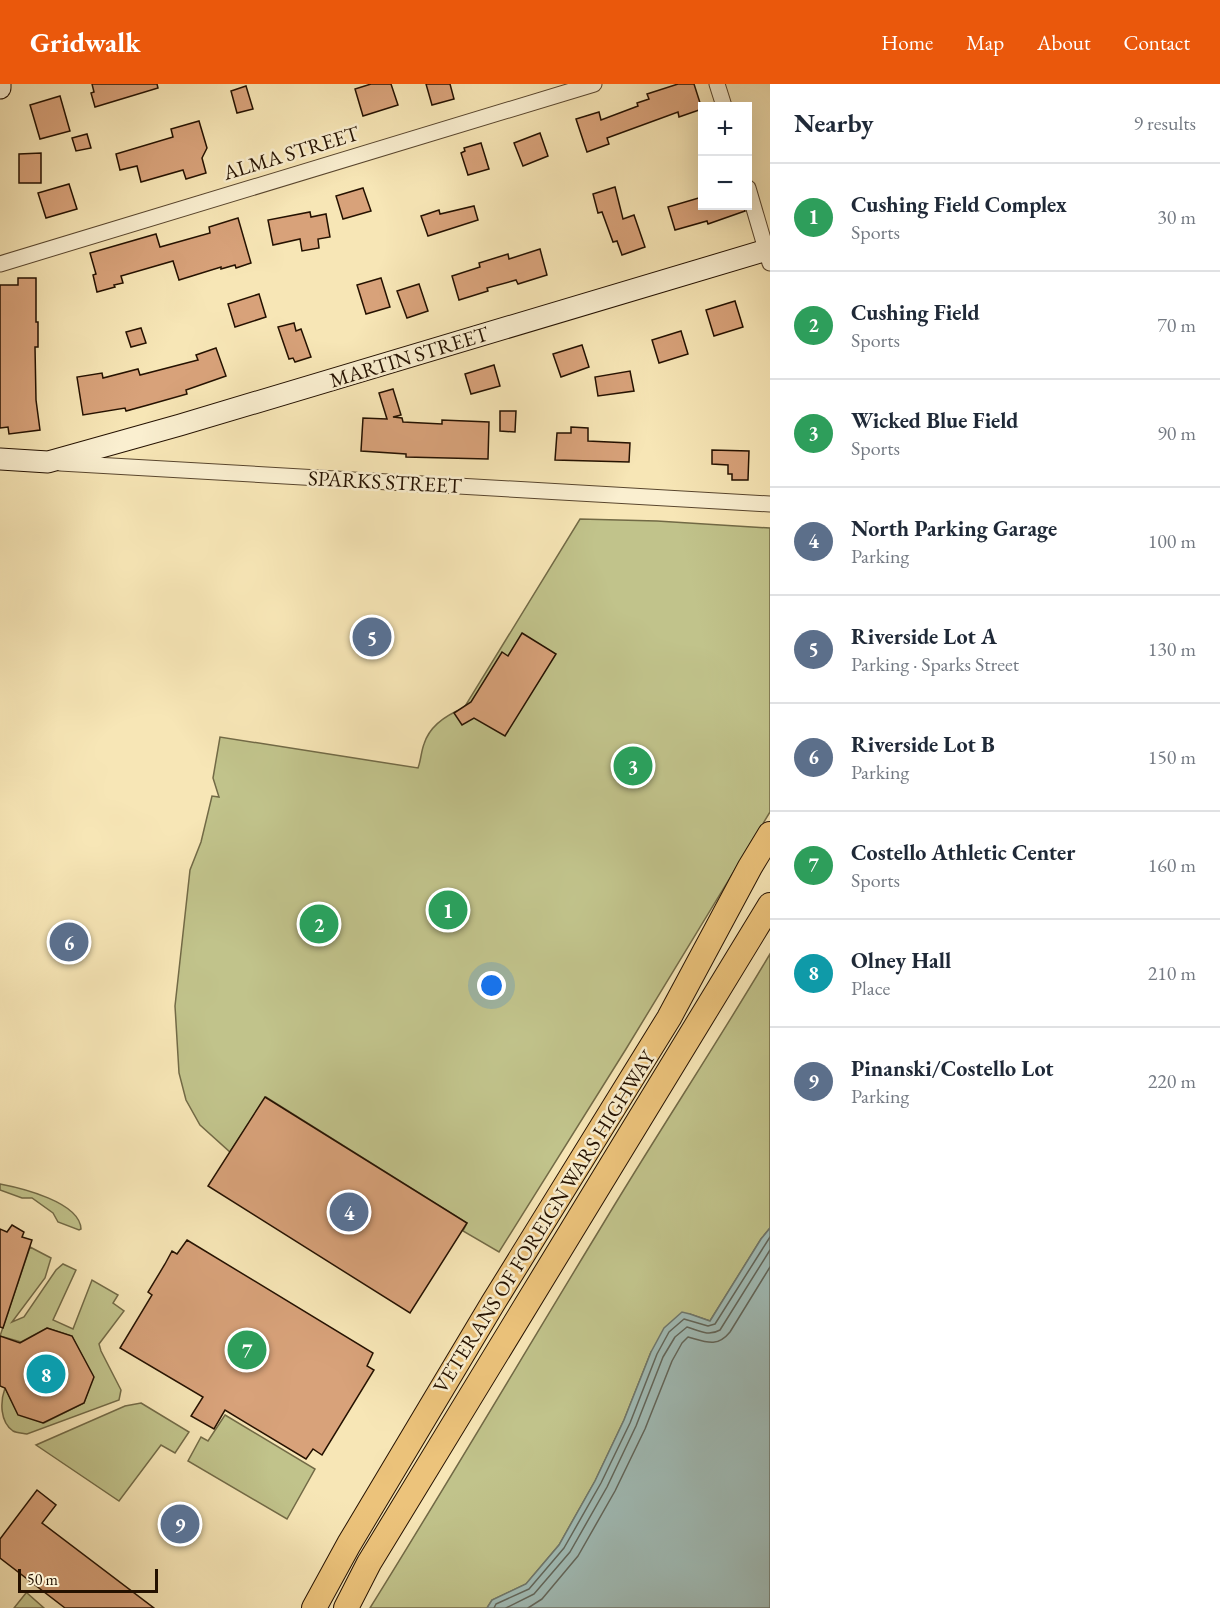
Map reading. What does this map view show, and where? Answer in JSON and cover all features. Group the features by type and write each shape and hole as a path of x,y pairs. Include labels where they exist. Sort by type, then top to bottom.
{"main road":[{"name":"VETERANS OF FOREIGN WARS HIGHWAY","path":"314,1608 343,1554 458,1362 669,1018 770,834"},
{"name":"VETERANS OF FOREIGN WARS HIGHWAY","path":"346,1608 369,1563 770,905"}],"street":[{"name":"ALMA STREET","path":"0,264 594,84"},
{"path":"717,84 723,102"},
{"path":"752,203 769,254"},
{"name":"MARTIN STREET","path":"48,462 769,254"},
{"name":"SPARKS STREET","path":"0,459 770,504"}],"green space":[{"path":"580,519 770,528 770,812 499,1252 463,1231 467,1223 266,1097 230,1152 200,1125 186,1100 179,1073 175,1006 190,870 201,842 212,796 219,797 213,778 220,737 418,768 430,731 445,717 464,708"},
{"path":"770,954 770,1228 710,1321 690,1314 651,1352 624,1420 595,1481 559,1545 526,1584 492,1600 487,1608 370,1608 623,1190"},
{"path":"0,1184 35,1193 60,1204 78,1219 81,1229 58,1222 53,1213 32,1198 22,1198 0,1190"},
{"path":"30,1247 51,1258 45,1278 12,1322 24,1317 56,1270 63,1264 76,1270 53,1320 73,1329 92,1280 118,1295 113,1303 124,1311 99,1344 121,1390 119,1400 27,1434 13,1431 3,1417 2,1399 5,1388 18,1414 44,1423 84,1403 93,1377 72,1336 47,1328 21,1342 0,1336"},
{"path":"141,1403 189,1432 175,1453 161,1445 119,1501 36,1445 125,1406"},
{"path":"225,1415 315,1469 287,1519 188,1461 201,1437 208,1441"},
{"path":"27,1593 44,1608 14,1608"}],"water":[{"path":"770,1228 770,1608 487,1608 492,1600 526,1584 559,1545 595,1481 624,1420 651,1352 664,1328 682,1312 710,1321"}],"building":[{"path":"92,84 157,84 158,88 95,107 91,93 94,92"},
{"path":"371,84 391,84 398,105 363,116 355,89"},
{"path":"426,84 450,84 454,99 432,105"},
{"path":"678,84 694,84 700,102 698,110 679,117 678,112 607,138 609,144 587,152 576,119 599,112 601,120 638,106 637,103 649,99 647,94"},
{"path":"246,86 253,109 237,113 231,91"},
{"path":"60,96 70,131 40,139 30,105"},
{"path":"199,121 207,148 202,158 206,173 186,179 183,170 141,182 137,166 120,170 116,154 173,137 171,129"},
{"path":"540,133 548,156 523,166 514,143"},
{"path":"87,134 91,148 76,151 72,138"},
{"path":"481,143 489,169 468,175 461,153 465,151 464,148"},
{"path":"41,153 41,183 19,183 19,154"},
{"path":"69,184 77,209 46,218 38,193"},
{"path":"615,187 623,219 634,215 645,247 622,255 617,241 613,242 602,212 598,213 593,194"},
{"path":"363,188 371,211 343,219 336,196"},
{"path":"698,198 698,210 745,211 708,224 707,221 675,230 668,207"},
{"path":"474,206 478,220 428,236 421,216 439,210 440,214"},
{"path":"310,212 311,217 326,214 330,237 318,239 319,248 302,251 300,239 273,245 268,220"},
{"path":"238,218 251,263 236,268 235,265 221,269 221,267 179,280 173,261 121,276 123,283 97,292 93,275 96,274 90,253 156,234 160,247 210,233 209,227"},
{"path":"540,249 547,275 518,284 516,280 487,288 488,291 459,300 452,276 480,267 479,263 508,254 509,259"},
{"path":"18,278 36,278 38,347 35,347 36,400 40,430 9,434 8,427 0,428 0,285 18,285"},
{"path":"381,278 390,307 366,314 357,285"},
{"path":"419,284 428,311 407,318 397,291"},
{"path":"259,294 266,317 235,327 228,304"},
{"path":"735,301 743,327 714,336 706,310"},
{"path":"294,323 296,331 301,329 311,357 295,362 293,358 289,359 278,327"},
{"path":"141,328 146,343 131,347 126,332"},
{"path":"681,331 688,354 659,363 652,340"},
{"path":"582,345 589,367 561,377 553,354"},
{"path":"216,348 226,376 186,390 187,394 126,411 125,408 83,415 77,377 102,373 103,378 138,369 140,375 198,360 196,355"},
{"path":"494,365 500,386 471,394 465,374"},
{"path":"630,371 634,391 598,396 595,377"},
{"path":"393,389 401,415 393,417 402,418 403,422 442,424 442,420 489,422 488,459 406,457 406,454 361,451 363,418 387,419 379,393"},
{"path":"500,411 516,411 515,432 500,431"},
{"path":"571,427 588,428 588,441 630,443 629,462 555,460 557,433 571,433"},
{"path":"712,450 749,451 748,480 732,480 732,474 728,474 728,465 712,464"},
{"path":"522,633 556,654 505,736 474,718 462,725 454,713 471,702 502,652 508,656"},
{"path":"265,1097 467,1223 410,1313 208,1186"},
{"path":"12,1225 24,1232 22,1237 32,1240 3,1328 0,1327 0,1229 7,1232"},
{"path":"187,1240 373,1353 367,1366 374,1370 322,1455 313,1449 306,1459 225,1410 214,1429 191,1416 203,1397 120,1348 152,1295 148,1292 172,1251 177,1254"},
{"path":"47,1328 72,1336 94,1377 84,1403 43,1423 18,1415 5,1388 0,1386 0,1336 20,1343"},
{"path":"37,1490 56,1505 42,1523 154,1608 65,1608 0,1558 0,1539"}],"place":[{"name":"Riverside Lot A","path":"372,637"},
{"name":"Wicked Blue Field","path":"633,766"},
{"name":"Cushing Field Complex","path":"448,910"},
{"name":"Cushing Field","path":"319,924"},
{"name":"Riverside Lot B","path":"69,942"},
{"name":"North Parking Garage","path":"349,1212"},
{"name":"Costello Athletic Center","path":"247,1350"},
{"name":"Olney Hall","path":"46,1374"},
{"name":"Pinanski/Costello Lot","path":"180,1524"}]}
